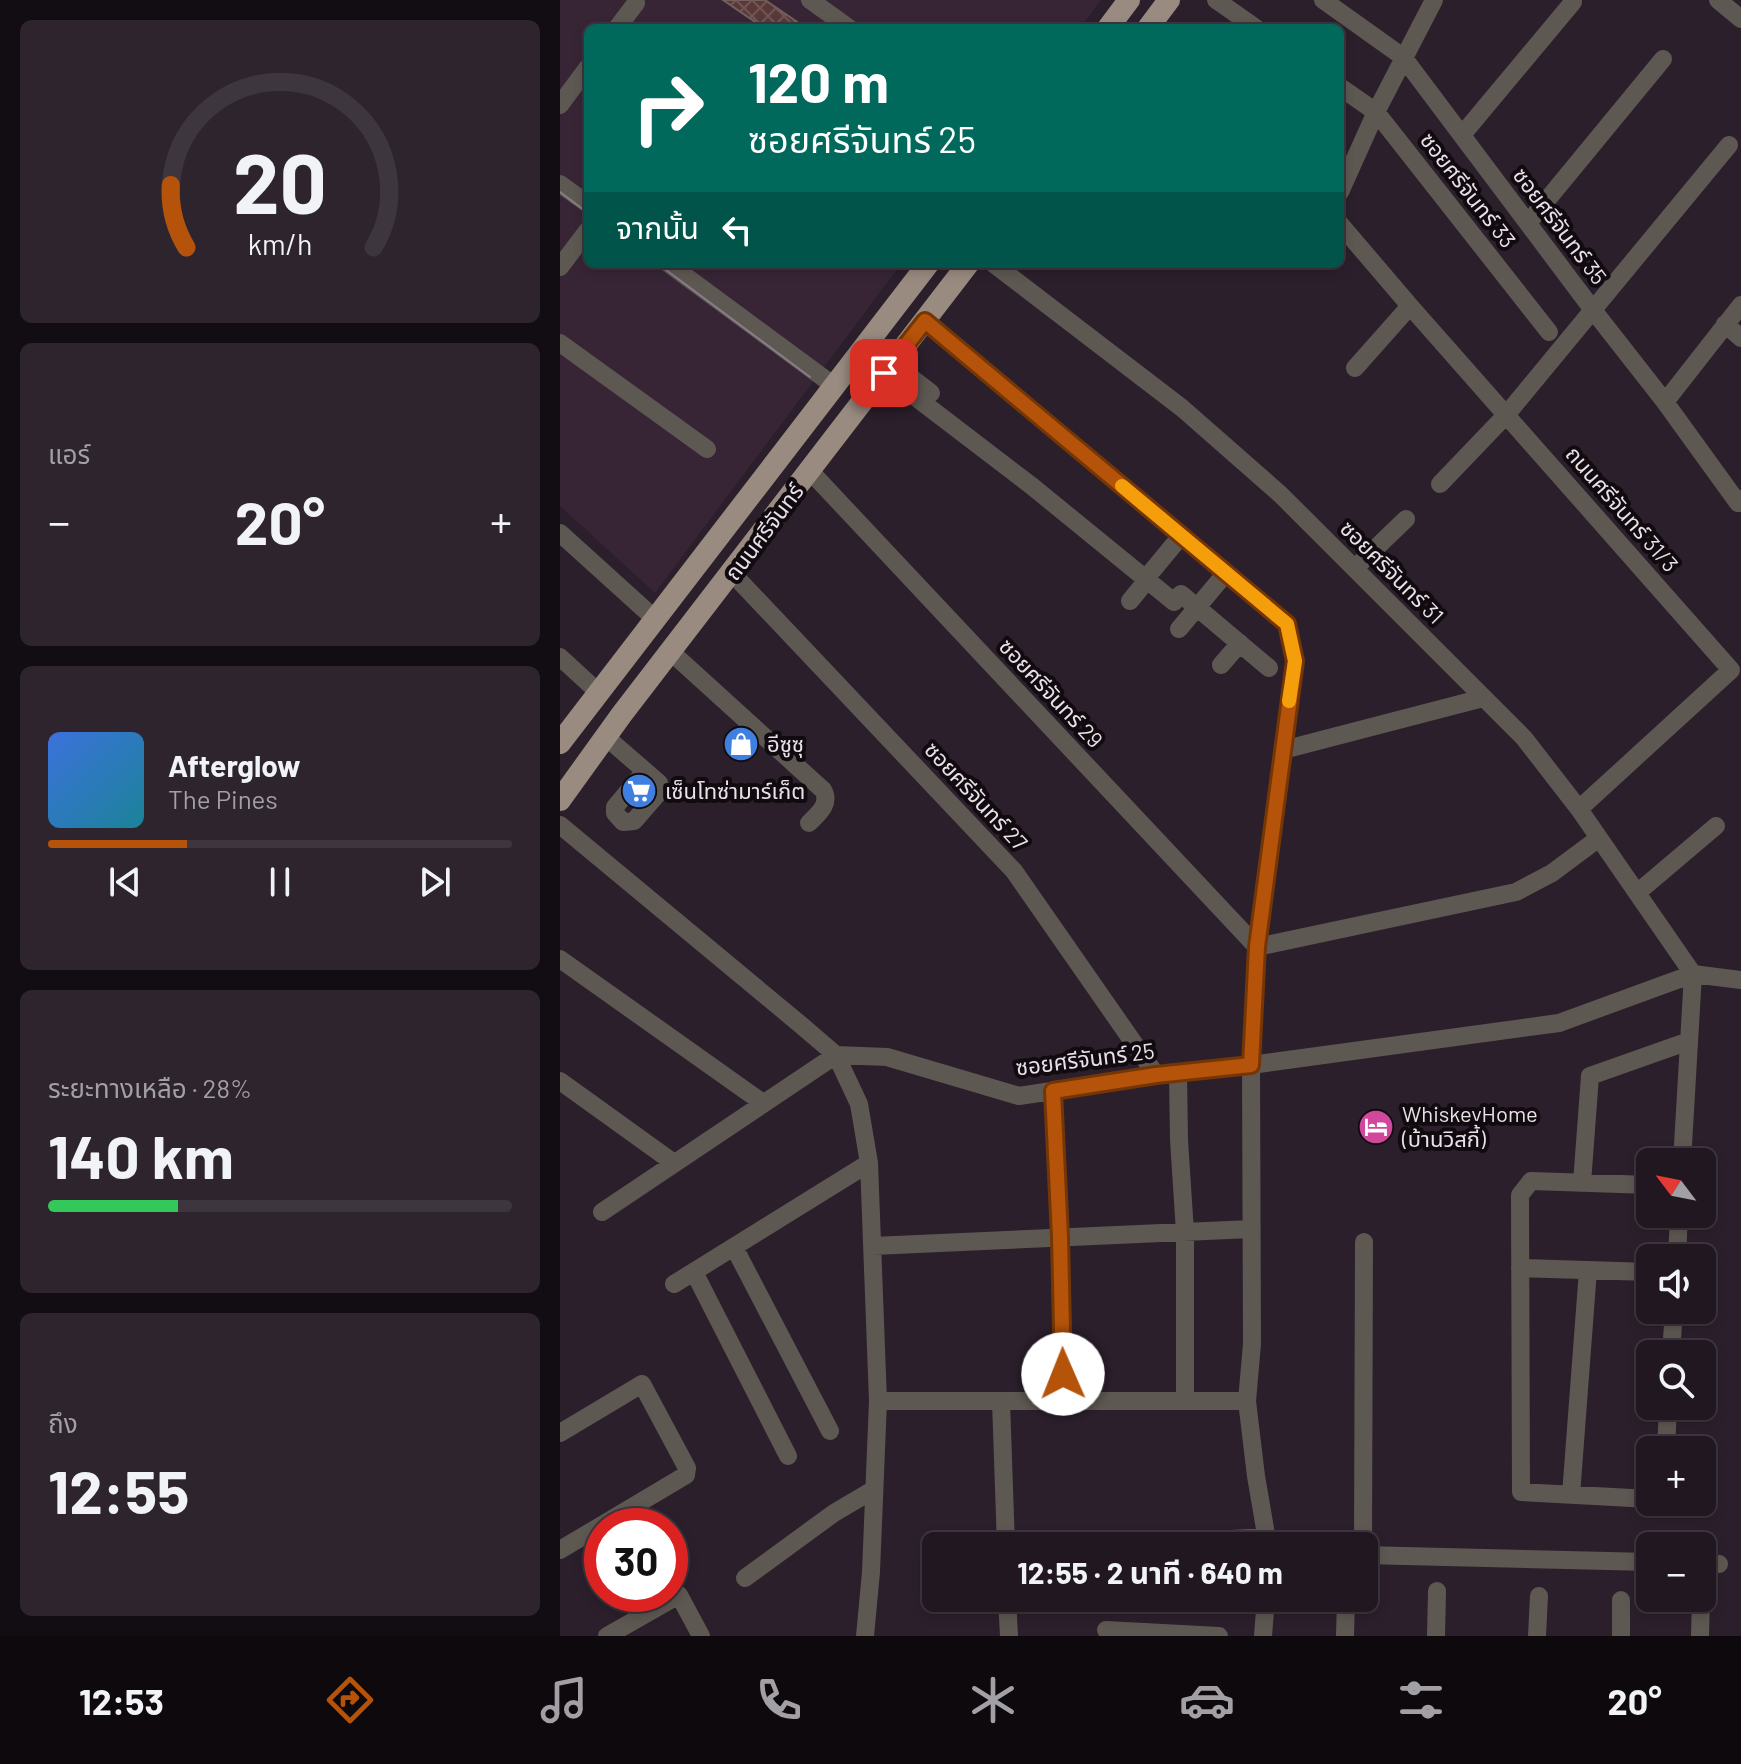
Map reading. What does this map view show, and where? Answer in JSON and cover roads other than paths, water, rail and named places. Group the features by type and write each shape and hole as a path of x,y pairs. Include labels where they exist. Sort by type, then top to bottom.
{"main road":[{"path":"1111,24 1129,0"},
{"path":"1151,24 1169,0"},
{"name":"ถนนศรีจันทร์","path":"560,743 925,268"},
{"name":"ถนนศรีจันทร์","path":"560,800 622,714 965,268"},
{"path":"598,692 622,714"}],"street":[{"path":"810,0 842,24"},
{"path":"1216,0 1250,24"},
{"name":"ซอยศรีจันทร์ 35","path":"1323,0 1403,57 1738,503 1741,499"},
{"path":"1344,183 1403,57 1434,0"},
{"path":"1718,0 1741,19"},
{"path":"1462,135 1573,2"},
{"path":"620,24 636,3"},
{"path":"1528,223 1663,59"},
{"path":"560,105 584,72"},
{"name":"ซอยศรีจันทร์ 33","path":"1344,90 1376,112 1549,332"},
{"path":"1440,484 1507,414 1729,145"},
{"path":"560,184 584,201"},
{"name":"ถนนศรีจันทร์ 31/3","path":"1344,229 1731,670 1579,809"},
{"path":"560,267 584,235"},
{"path":"674,268 833,385"},
{"name":"ซอยศรีจันทร์ 31","path":"999,268 1182,408 1281,495 1524,738 1579,809 1693,974"},
{"path":"1665,402 1741,305"},
{"path":"1355,368 1410,306"},
{"path":"925,321 1287,624 1295,661 1257,947 1251,1065 1252,1344 1247,1401 1266,1532"},
{"path":"1725,324 1741,338"},
{"path":"560,343 707,449"},
{"path":"888,368 1040,477 1150,576 1174,602 1181,594 1269,668"},
{"name":"ซอยศรีจันทร์ 29","path":"810,471 1257,947"},
{"path":"1355,568 1406,519"},
{"path":"560,533 655,619"},
{"path":"1130,601 1176,542"},
{"name":"ซอยศรีจันทร์ 27","path":"732,573 1014,871 1156,1075"},
{"path":"1150,576 1172,588"},
{"path":"1179,629 1220,580"},
{"path":"1221,665 1240,643"},
{"path":"671,652 823,790 826,802 809,823"},
{"path":"560,657 598,692"},
{"path":"1283,750 1483,698"},
{"path":"606,737 645,771"},
{"path":"560,825 836,1055 859,1104 869,1163 878,1401 871,1572 865,1636"},
{"path":"1637,893 1716,826"},
{"path":"1257,947 1516,892 1552,873 1599,838"},
{"path":"560,959 763,1103"},
{"path":"1683,1148 1693,974"},
{"name":"ซอยศรีจันทร์ 25","path":"836,1055 887,1057 1019,1096 1156,1075 1559,1023 1693,974 1741,980"},
{"path":"1582,1183 1590,1076 1689,1041"},
{"path":"602,1212 836,1055"},
{"path":"1178,1073 1185,1232 1185,1401"},
{"path":"560,1081 674,1163"},
{"path":"1053,1091 1064,1401"},
{"path":"674,1284 869,1163"},
{"path":"1636,1185 1531,1181 1520,1195 1521,1492 1636,1498"},
{"path":"873,1246 1251,1229"},
{"path":"1363,1532 1364,1242"},
{"path":"734,1247 830,1431"},
{"path":"1520,1268 1636,1272"},
{"path":"1571,1495 1588,1270"},
{"path":"694,1272 788,1456"},
{"path":"560,1433 642,1384 687,1468 686,1475 560,1550"},
{"path":"878,1401 1247,1401"},
{"path":"1001,1401 1006,1532"},
{"path":"745,1578 834,1513 873,1490"},
{"path":"1378,1555 1636,1562"},
{"path":"1436,1636 1437,1591"},
{"path":"607,1636 679,1595 701,1636"},
{"path":"1537,1636 1539,1596"},
{"path":"1621,1600 1621,1636"},
{"path":"1008,1612 1009,1636"},
{"path":"1263,1636 1265,1612"},
{"path":"1345,1636 1346,1612"},
{"path":"1700,1636 1701,1612"},
{"path":"1106,1630 1219,1636"}],"tram line":[{"path":"560,192 584,210"},
{"path":"663,268 810,377"}],"place":[{"name":"อีซูซุ","path":"741,744"},
{"name":"เซ็นโทซ่ามาร์เก็ต","path":"639,791"},
{"name":"WhiskeyHome (บ้านวิสกี้)","path":"1376,1127"}]}
